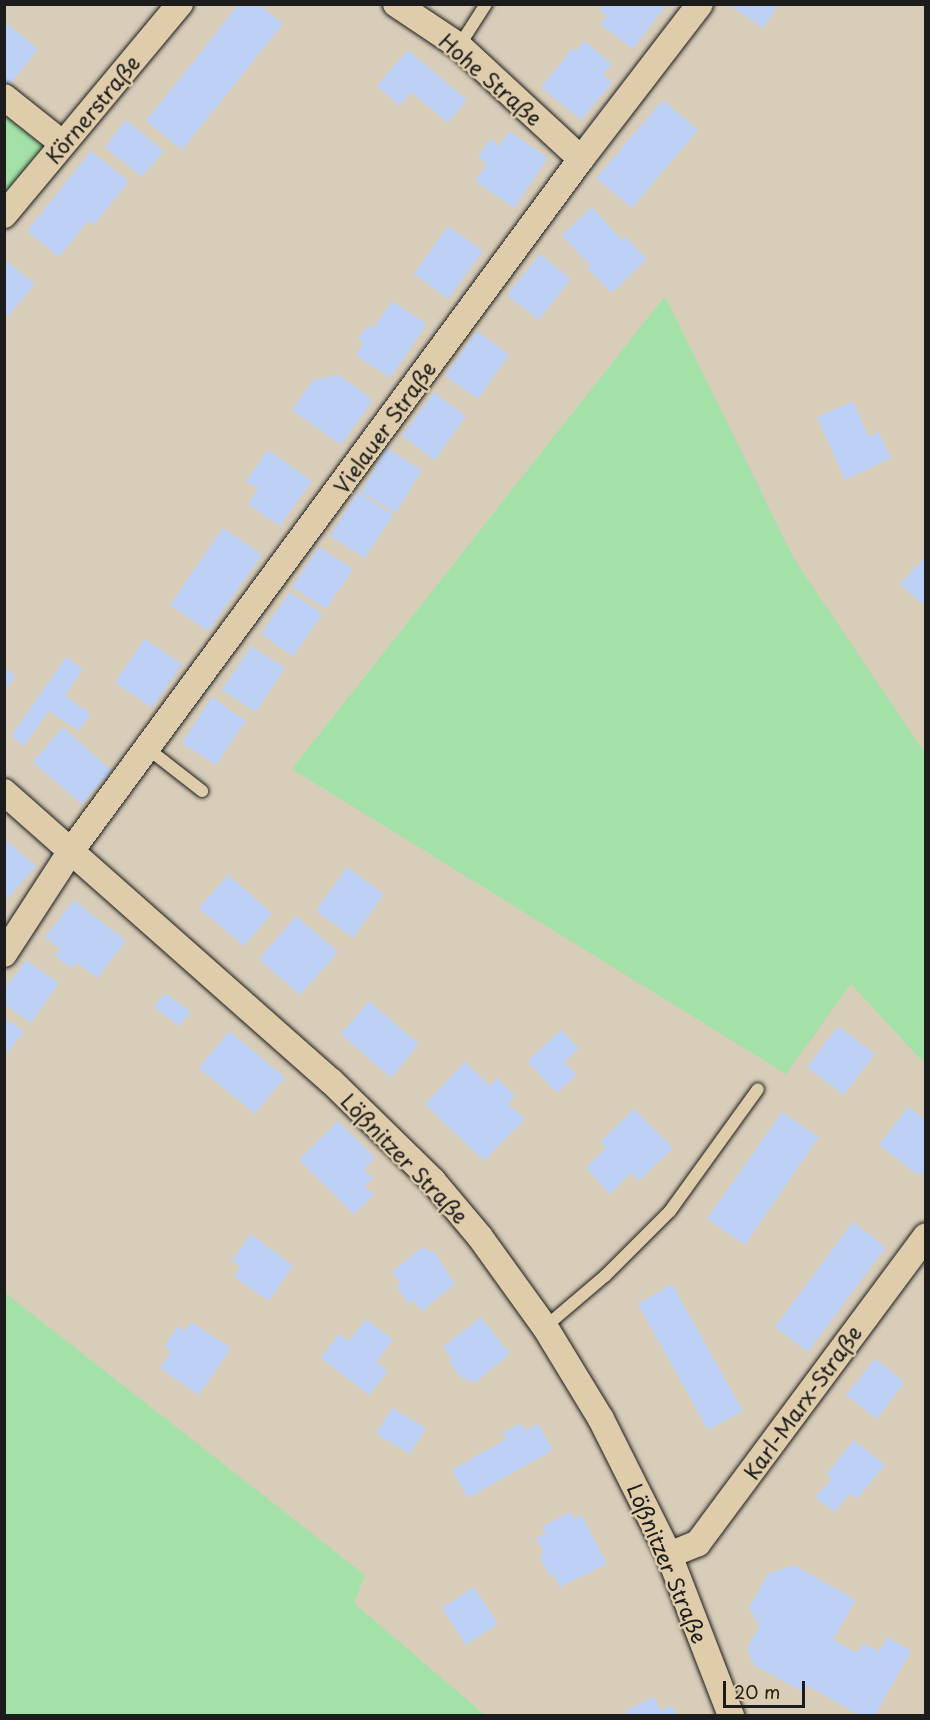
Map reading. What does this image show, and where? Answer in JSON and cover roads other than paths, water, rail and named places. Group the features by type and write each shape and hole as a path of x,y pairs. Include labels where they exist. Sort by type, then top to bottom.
{"street":[{"name":"Körnerstraße","path":"4,214 180,4"},
{"name":"Hohe Straße","path":"396,4 459,46 580,159"},
{"name":"Vielauer Straße","path":"4,954 72,851 147,748 580,159 700,4"},
{"path":"4,97 63,144"},
{"name":"Lößnitzer Straße","path":"4,792 331,1081 433,1181 480,1237 545,1327 601,1419 669,1555 731,1716"},
{"name":"Karl-Marx-Straße","path":"669,1555 698,1543 926,1236"}],"lane":[{"path":"459,46 486,4"},
{"path":"147,748 202,791"},
{"path":"545,1327 605,1276 670,1211 758,1089"}]}
